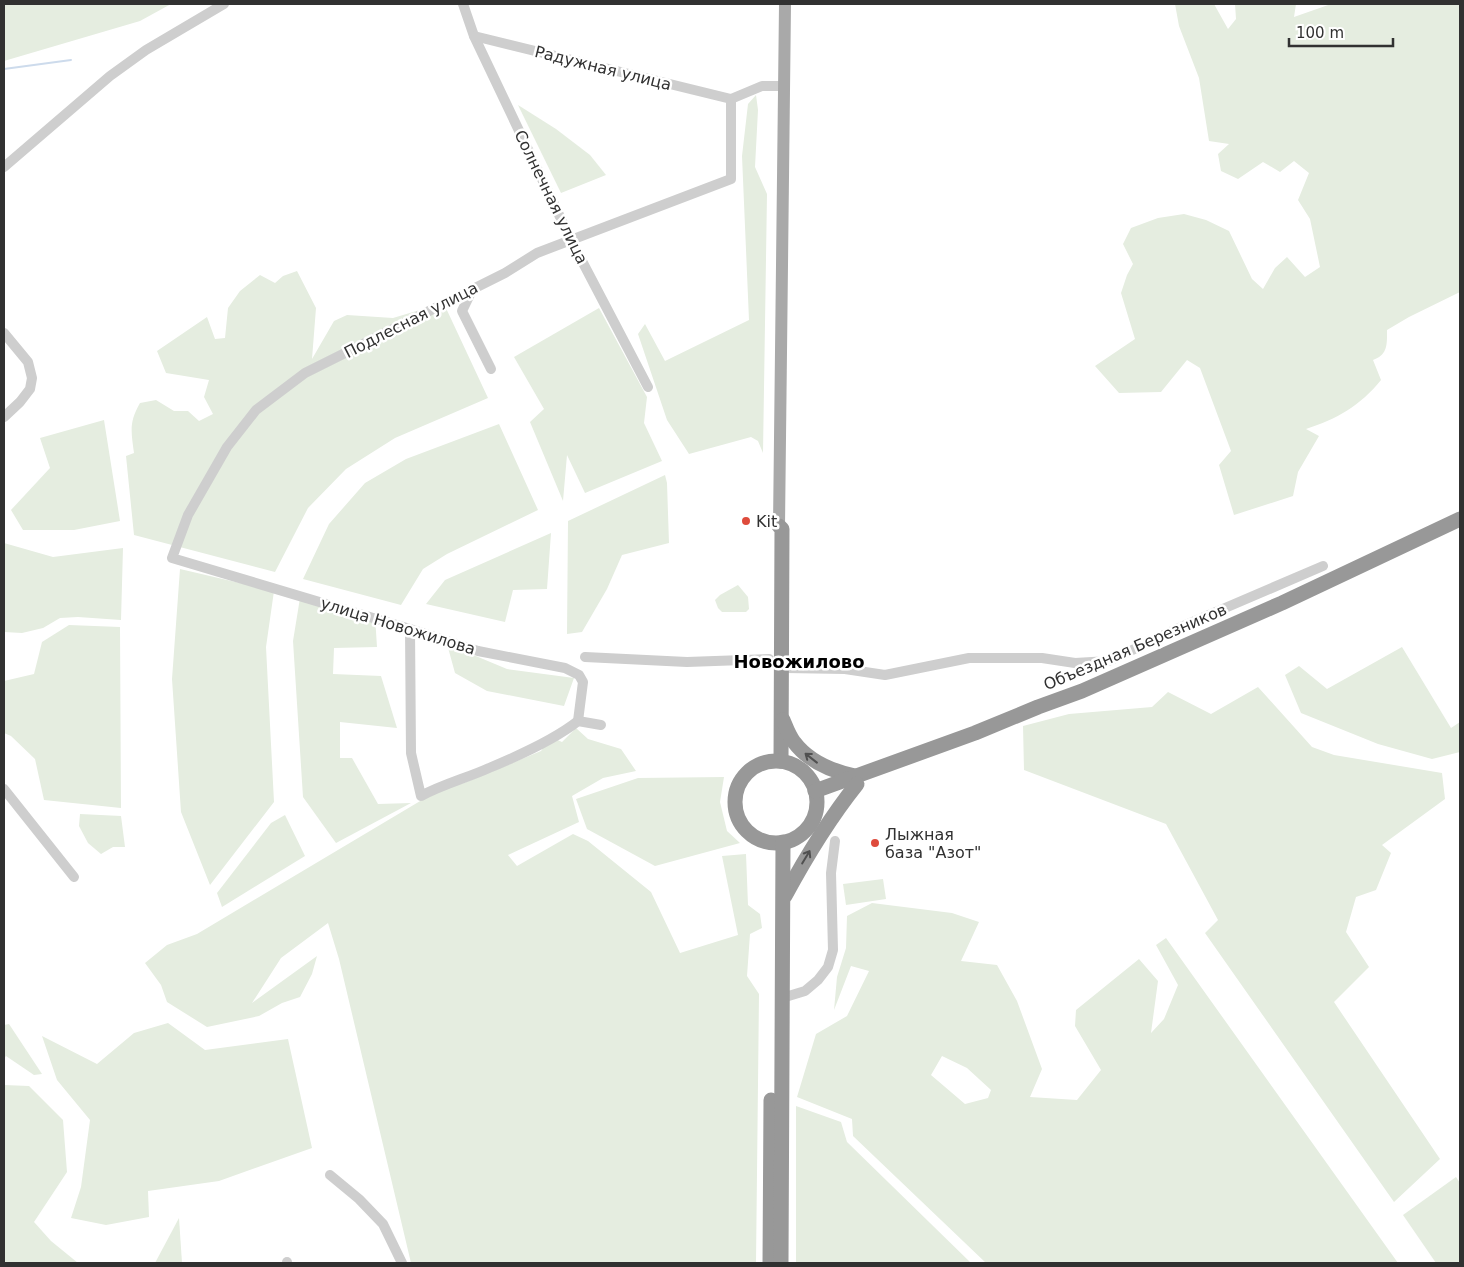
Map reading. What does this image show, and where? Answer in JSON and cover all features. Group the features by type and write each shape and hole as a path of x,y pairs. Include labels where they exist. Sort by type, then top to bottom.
{"highway":[{"name":"Объездная Березников","path":"856,780 1082,691 1282,603 1460,519"},
{"name":"Объездная Березников","path":"816,795 1096,691 1258,622 1460,525"},
{"path":"778,761 781,716 782,529 779,526"},
{"path":"778,761 779,526"},
{"path":"781,716 793,742 812,760 856,780 806,857 783,900"},
{"path":"778,761 788,763 800,769 810,779 816,795 814,818 807,829 796,838 779,843 757,838 746,830 739,819 735,799 738,786 745,775 762,763 778,761"},
{"path":"779,843 783,900 781,1263"},
{"path":"770,1263 774,876 779,843"}],"main road":[{"path":"779,526 785,4"}],"street":[{"path":"4,168 110,76 146,50 224,4"},
{"name":"Солнечная улица","path":"463,4 474,36 571,240 648,387"},
{"name":"Радужная улица","path":"474,36 731,99"},
{"path":"731,99 762,86 785,86"},
{"name":"Подлесная улица","path":"172,558 188,516 227,447 256,410 305,373 505,273 537,253 731,179 731,99"},
{"path":"472,288 462,311 491,369"},
{"path":"4,333 28,362 32,378 30,389 20,402 4,417"},
{"name":"улица Новожилова","path":"172,558 478,651 565,668 579,675 583,682 578,721"},
{"path":"786,668 845,669 885,675 969,658 1042,658 1075,663 1109,661 1323,566"},
{"path":"410,629 411,753 422,796 436,788 489,768 565,731 578,721 601,724"},
{"path":"585,658 687,662 769,659"},
{"path":"4,789 74,877"},
{"path":"782,998 805,991 818,980 828,967 833,950 831,873 835,840"},
{"path":"330,1175 359,1199 383,1224 402,1263"}],"shaded area":[{"path":"4,4 171,4 140,21 4,61"},
{"path":"1175,4 1214,4 1228,29 1236,19 1235,4 1296,4 1294,17 1331,4 1460,4 1460,292 1387,330 1386,348 1382,355 1373,360 1381,380 1365,397 1338,416 1306,429 1319,436 1298,472 1293,496 1234,515 1219,465 1231,451 1200,368 1187,360 1161,392 1119,393 1095,366 1135,339 1121,293 1133,264 1123,244 1131,228 1158,218 1184,214 1206,220 1229,231 1252,279 1263,289 1275,268 1287,257 1305,277 1320,267 1310,219 1298,200 1309,173 1294,161 1280,172 1263,162 1238,179 1221,171 1218,154 1229,144 1209,141 1199,78 1179,26"},
{"path":"756,95 758,110 755,167 767,194 763,453 758,441 751,437 689,454 667,420 638,334 645,324 665,361 749,320 742,156 748,104"},
{"path":"518,105 556,129 590,155 606,175 561,193"},
{"path":"297,271 316,308 312,359 334,321 347,315 393,318 423,309 445,306 488,398 395,438 346,469 308,508 275,572 134,535 126,456 134,453 132,421 140,403 156,400 174,411 188,411 199,421 213,414 204,397 209,380 166,373 157,351 207,317 215,339 225,338 228,308 240,291 260,275 275,283 283,276"},
{"path":"599,308 647,397 644,423 662,461 585,493 567,455 563,501 530,422 544,409 514,357"},
{"path":"104,420 120,521 74,530 23,530 11,510 50,468 40,438"},
{"path":"499,424 538,510 447,554 423,569 401,605 303,579 329,524 365,483 406,459"},
{"path":"665,475 667,483 669,543 622,555 607,589 582,632 567,634 568,521"},
{"path":"551,533 547,589 513,590 505,622 426,604 445,580"},
{"path":"4,543 53,557 123,548 121,620 78,617 60,618 43,628 22,633 4,632"},
{"path":"180,569 274,591 266,647 274,802 210,885 181,812 172,679"},
{"path":"738,585 748,597 749,609 746,612 722,612 715,600"},
{"path":"300,598 375,616 377,647 334,648 333,674 381,676 397,728 340,722 340,758 352,758 378,804 411,803 336,843 303,797 293,641"},
{"path":"69,625 120,627 121,808 44,800 35,759 11,736 4,733 4,681 34,674 42,642"},
{"path":"447,644 507,669 574,678 564,706 487,691 455,673"},
{"path":"1402,647 1451,728 1460,722 1460,752 1432,759 1378,744 1301,713 1285,675 1299,666 1327,689"},
{"path":"1258,687 1312,747 1334,755 1442,773 1445,799 1382,845 1391,853 1376,890 1356,897 1346,932 1369,967 1334,1002 1440,1159 1394,1202 1205,933 1218,920 1166,824 1024,770 1023,726 1069,714 1152,707 1168,692 1211,714"},
{"path":"576,728 588,739 621,749 636,771 603,778 572,796 579,822 508,855 517,866 573,834 588,841 651,892 680,953 738,935 722,856 746,854 748,905 760,914 762,928 750,934 747,976 759,994 756,1263 411,1263 339,959 328,923 281,958 252,1003 317,956 312,974 300,997 282,1003 259,1016 207,1027 167,1002 161,985 145,963 167,945 197,934 442,788 464,783 541,751 551,737 562,742"},
{"path":"724,777 720,802 727,831 740,843 655,866 587,829 576,799 638,778"},
{"path":"80,814 121,816 125,847 113,847 101,854 88,843 79,826"},
{"path":"285,815 305,856 222,907 217,893 271,823"},
{"path":"883,879 886,899 846,905 843,884"},
{"path":"872,903 952,913 979,922 961,961 997,965 1017,1001 1042,1069 1030,1097 1077,1100 1101,1070 1075,1026 1076,1010 1139,959 1158,981 1151,1033 1164,1019 1178,985 1156,945 1166,938 1398,1263 986,1263 853,1136 852,1119 797,1097 816,1034 847,1016 869,971 851,966 834,1010 837,977 846,948 847,916","holes":["942,1056 967,1068 991,1090 988,1098 965,1104 931,1075"]},
{"path":"168,1023 205,1050 288,1039 312,1148 219,1181 148,1191 149,1217 106,1225 71,1218 81,1187 90,1120 57,1080 42,1036 97,1064 134,1033"},
{"path":"9,1024 42,1074 34,1075 6,1056 4,1059 4,1025"},
{"path":"4,1085 29,1086 63,1120 67,1172 34,1222 51,1241 78,1263 4,1263"},
{"path":"796,1106 841,1122 847,1142 971,1263 796,1263"},
{"path":"1456,1177 1460,1183 1460,1263 1436,1263 1403,1215"},
{"path":"179,1218 182,1263 155,1263"}],"waterway":[{"path":"4,69 71,60"}],"place":[{"name":"Kit","path":"746,521"},
{"name":"Лыжная база \"Азот\"","path":"875,843"}],"district":[{"name":"Новожилово","path":"799,661"}]}
